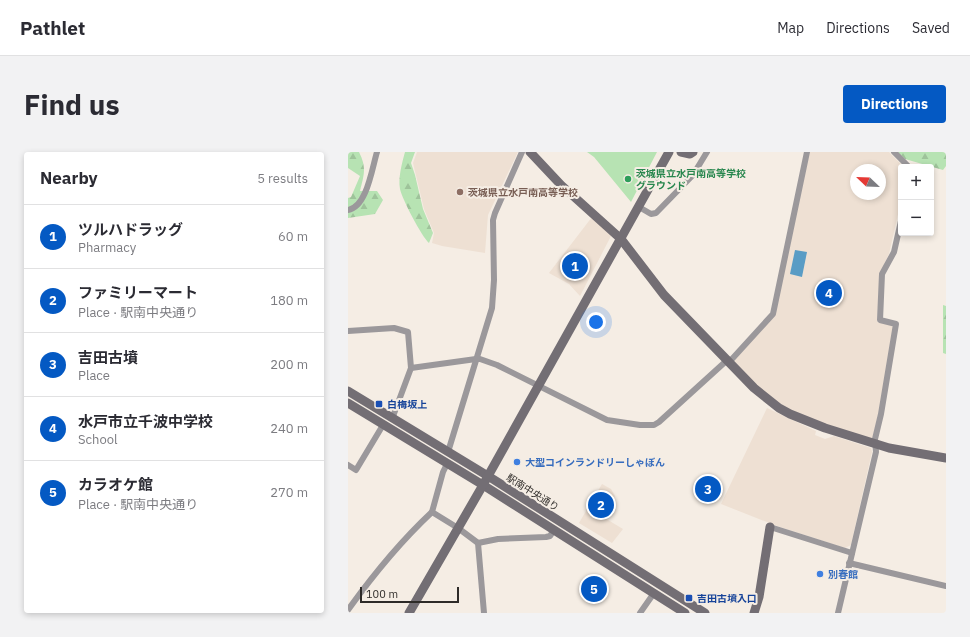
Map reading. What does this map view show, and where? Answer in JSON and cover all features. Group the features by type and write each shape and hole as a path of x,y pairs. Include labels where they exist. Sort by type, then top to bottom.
{"street":[{"path":"348,210 354,209 364,197 376,152"},
{"path":"448,452 492,308 493,220 522,152"},
{"path":"530,152 561,185 621,239 664,295 754,388 779,408 824,428 876,445 946,458"},
{"path":"409,613 483,485 669,152"},
{"path":"681,152 690,154 693,152"},
{"path":"639,207 651,214 656,213 693,175 707,152"},
{"path":"411,368 480,359 496,365 607,420 640,425 654,425 724,363 732,359 773,314 807,152"},
{"path":"894,152 906,164"},
{"path":"838,613 876,452 875,440 881,414 896,324 880,320 882,274 894,252 898,234"},
{"path":"348,331 394,328 408,332 411,368 392,419"},
{"name":"駅南中央通り","path":"348,392 488,476 705,613"},
{"name":"駅南中央通り","path":"348,403 483,485 685,613"},
{"path":"348,465 356,470 383,425"},
{"path":"348,610 388,557 414,528 432,512 443,472 447,464"},
{"path":"432,512 458,528 478,543 498,539 546,537 550,536 554,530"},
{"path":"754,613 759,597 770,527 852,553"},
{"path":"478,543 484,613"},
{"path":"849,563 946,586"},
{"path":"640,613 654,593"}],"shaded area":[{"name":"茨城県立水戸南高等学校","path":"417,152 518,152 488,215 485,253 432,243 434,233 424,209 413,163"},
{"path":"809,152 889,152 901,164 898,164 898,214 889,254 880,273 877,322 891,325 893,327 879,411 872,439 795,413 765,394 734,361 775,314"},
{"path":"592,217 611,236 580,296 569,284 549,273"},
{"path":"767,408 816,431 815,435 825,439 834,436 871,448 872,452 851,545 845,548 777,526 721,504"},
{"path":"602,484 611,489 615,496 603,517 623,529 612,543 579,523"}],"green space":[{"path":"348,152 359,152 362,158 364,176 360,191 377,191 383,200 375,214 348,218 348,198 351,197 360,176 348,168"},
{"path":"405,152 415,152 411,163 423,209 433,233 429,243 413,218 404,201 400,189 400,175"},
{"name":"茨城県立水戸南高等学校 グラウンド","path":"587,152 657,152 631,202 594,157"},
{"path":"898,152 946,152 946,166 943,170 934,167 934,164 922,164 905,159"},
{"path":"943,305 946,306 946,354 943,353"}],"water":[{"path":"795,250 807,252 802,277 790,274"}],"place":[{"name":"茨城県立水戸南高等学校 グラウンド","path":"628,179"},
{"name":"茨城県立水戸南高等学校","path":"460,192"},
{"name":"ツルハドラッグ","path":"575,266"},
{"name":"水戸市立千波中学校","path":"829,293"},
{"name":"白梅坂上","path":"379,404"},
{"name":"大型コインランドリーしゃぼん","path":"517,462"},
{"name":"吉田古墳","path":"708,489"},
{"name":"ファミリーマート","path":"601,505"},
{"name":"別春館","path":"820,574"},
{"name":"カラオケ館","path":"594,589"},
{"name":"吉田古墳入口","path":"689,598"}]}
